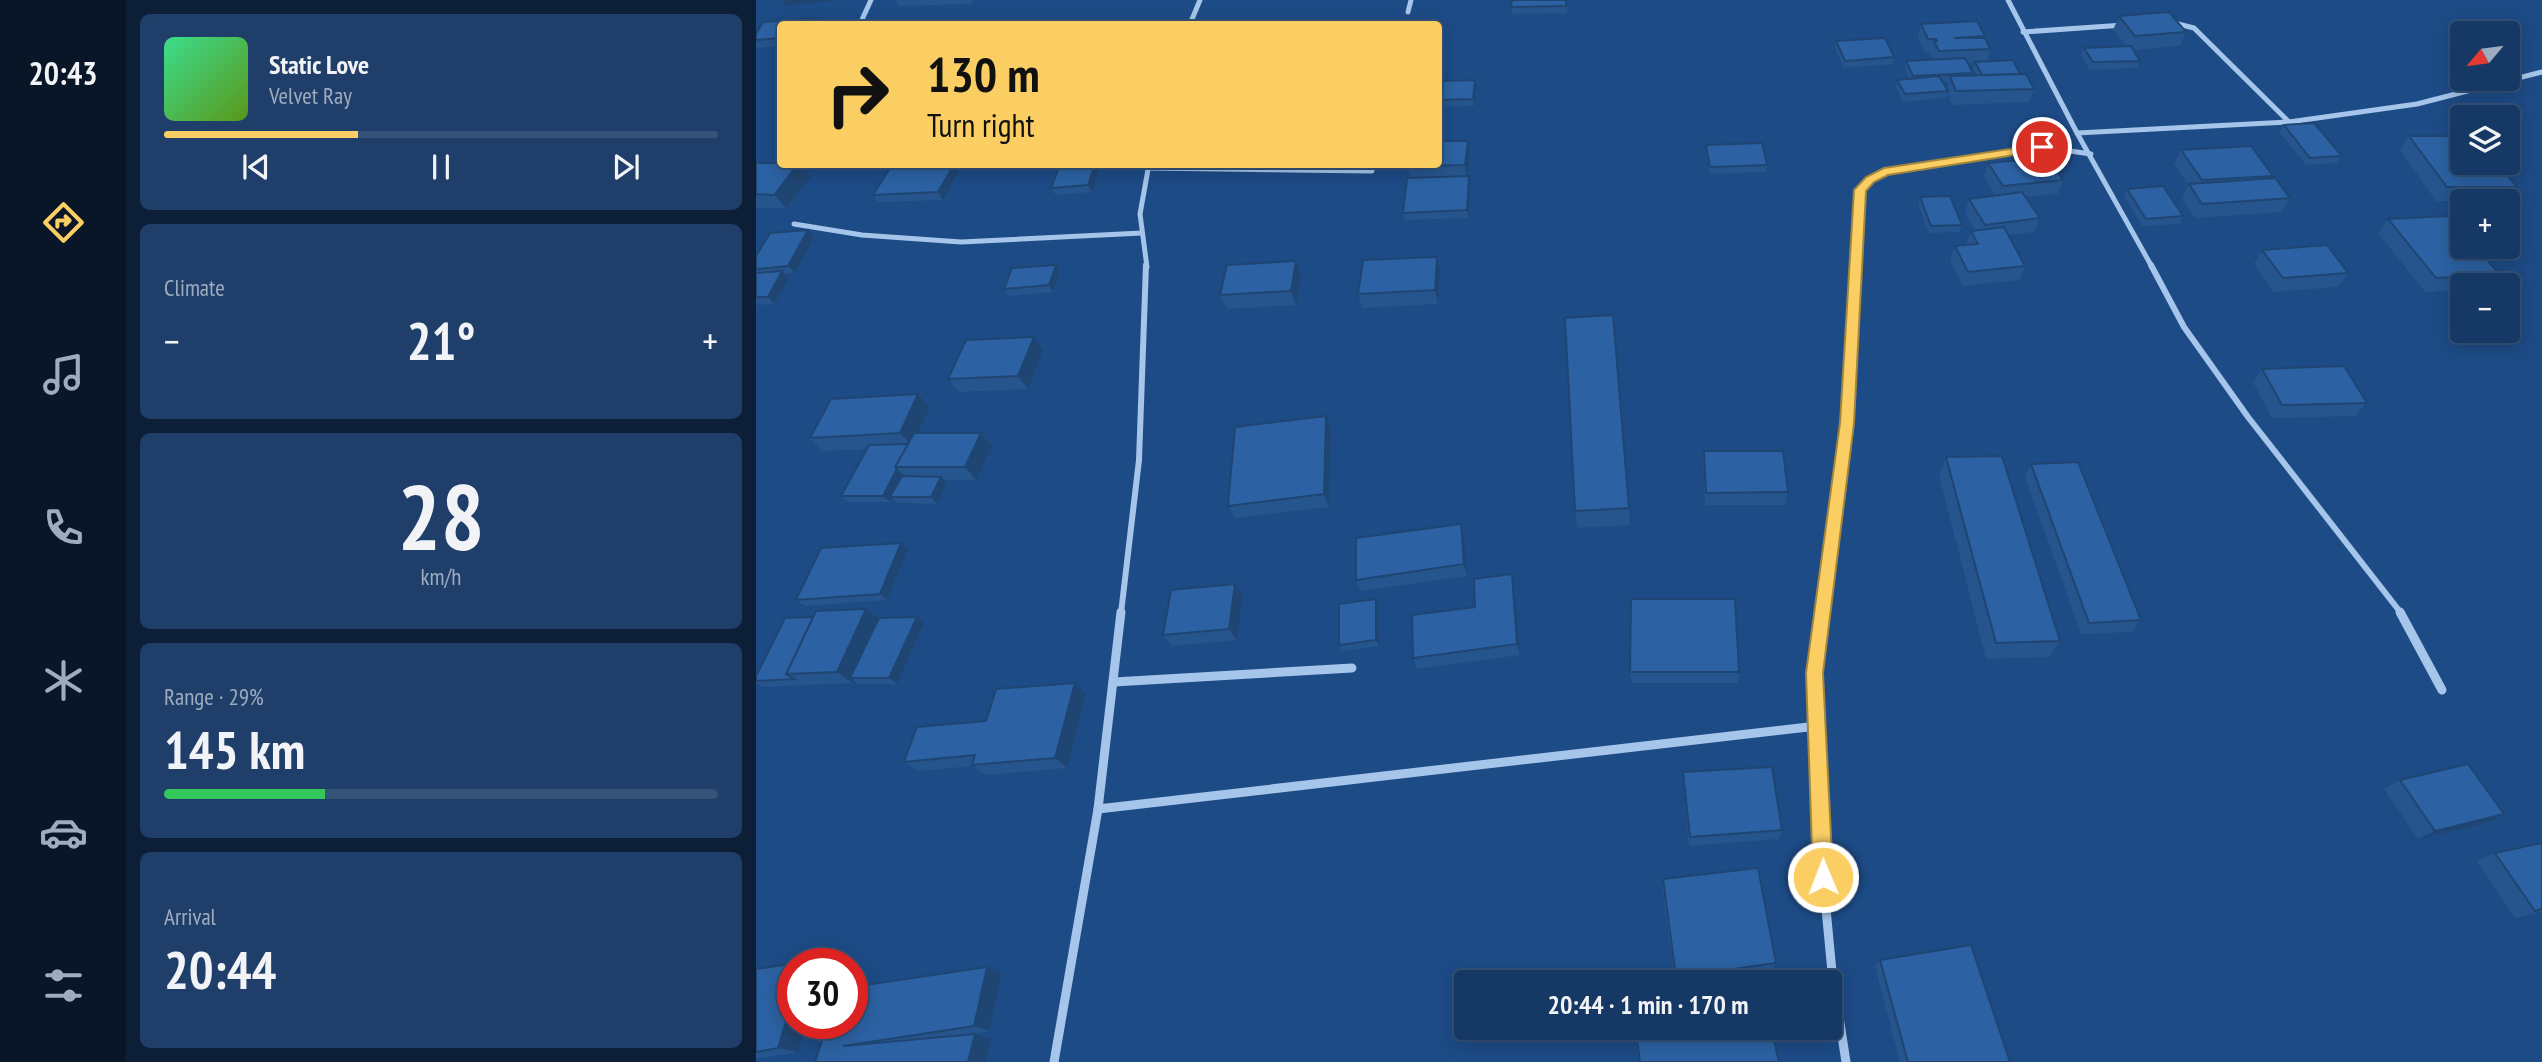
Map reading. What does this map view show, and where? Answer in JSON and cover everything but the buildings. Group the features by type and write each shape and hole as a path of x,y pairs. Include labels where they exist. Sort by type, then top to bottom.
{"street":[{"path":"862,21 872,0"},
{"path":"1191,21 1200,0"},
{"path":"1408,12 1411,0"},
{"path":"2008,0 2077,133 2091,154 2184,327 2248,417 2399,609 2442,690"},
{"path":"2167,22 2182,23 2194,28 2289,122"},
{"path":"2023,32 2128,24"},
{"path":"2077,133 2289,122 2417,104 2542,72"},
{"path":"1846,1062 1832,972 1823,877 1815,673 1847,423 1860,190 1870,179 1884,172 2002,153 2042,147 2091,154"},
{"path":"1054,1062 1098,809 1140,446 1147,270 1140,214 1148,168"},
{"path":"1238,168 1372,171"},
{"path":"794,224 862,235 961,242 1142,233"},
{"path":"1114,682 1352,668"},
{"path":"1098,809 1817,726"}],"route":[{"path":"1823,877 1815,673 1847,423 1860,190 1870,179 1884,172 2042,147"}]}
